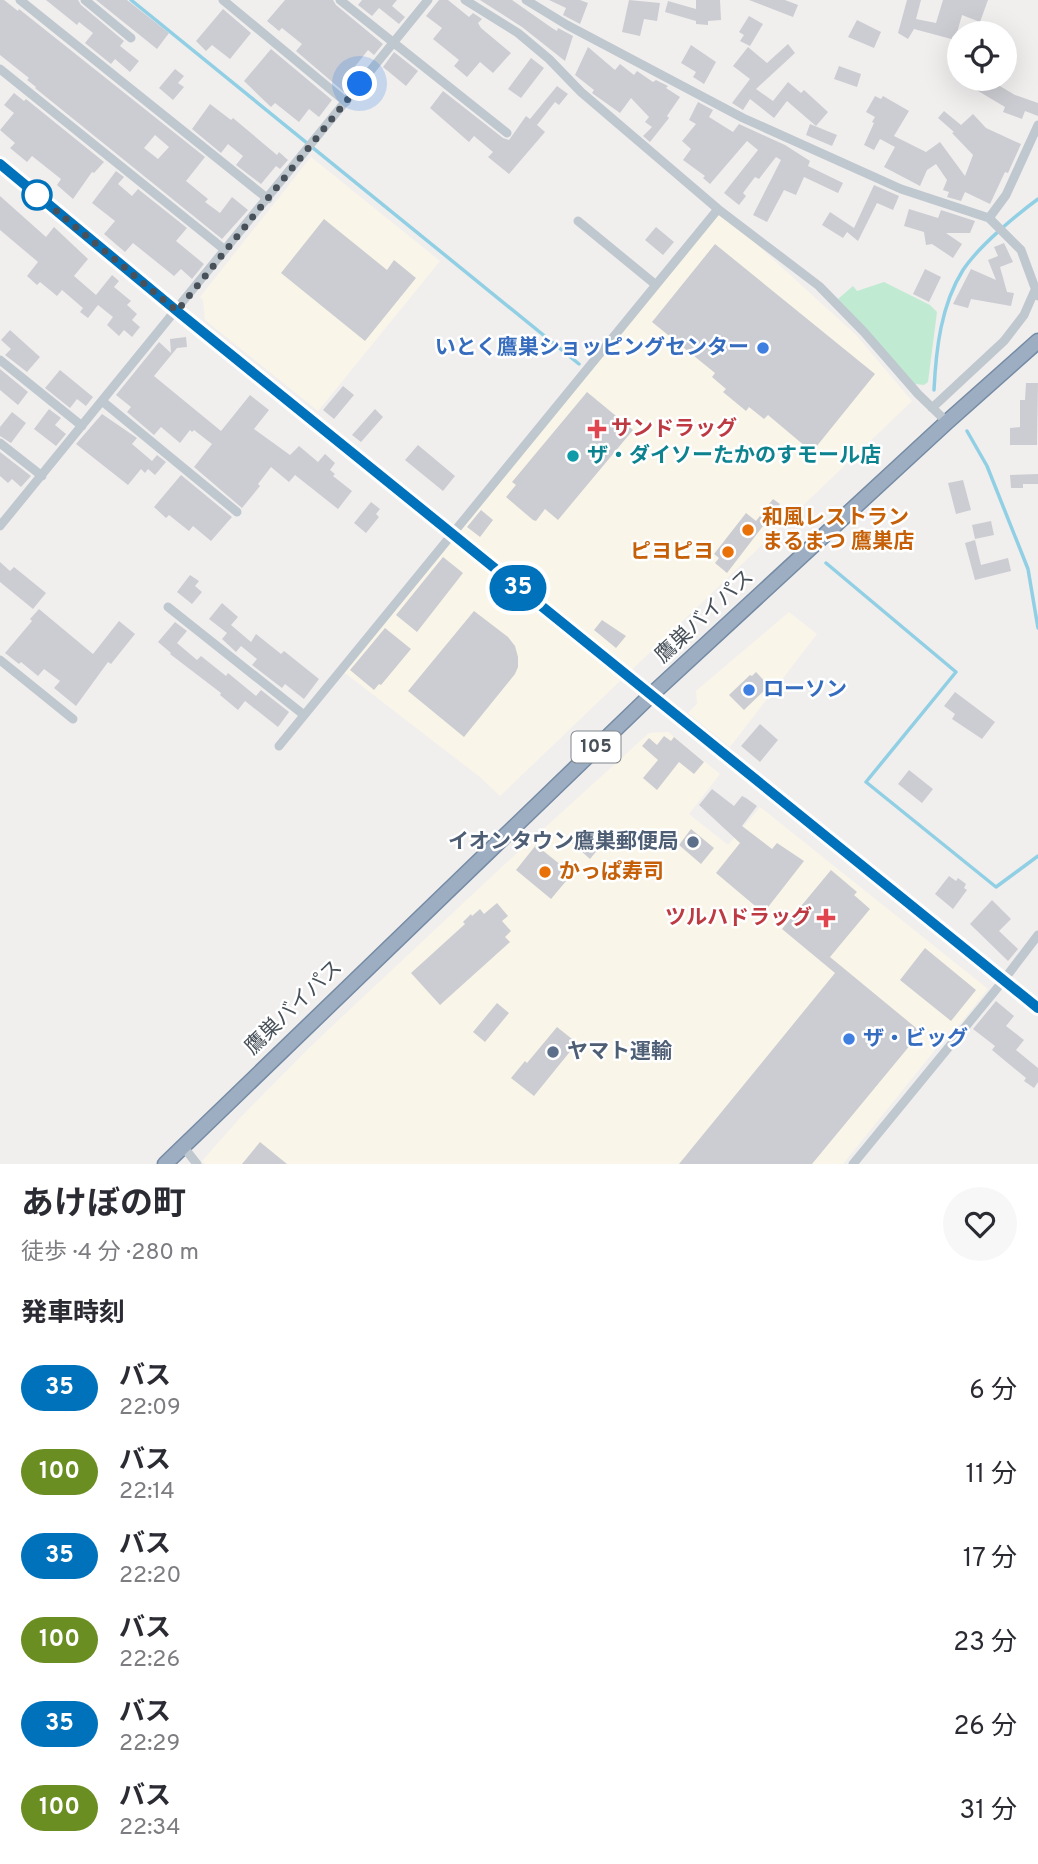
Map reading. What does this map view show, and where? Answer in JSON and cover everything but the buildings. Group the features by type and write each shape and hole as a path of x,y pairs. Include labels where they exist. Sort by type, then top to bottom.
{"highway":[{"name":"鷹巣バイパス","path":"164,1164 650,696 1038,341"}],"main road":[{"path":"0,164 650,696 1038,1008"}],"street":[{"path":"20,0 268,199"},
{"path":"85,0 131,38"},
{"path":"223,0 346,102"},
{"path":"341,0 507,132"},
{"path":"0,526 428,0"},
{"path":"466,0 518,33 549,59 581,92 718,209 818,286 947,422"},
{"path":"526,0 743,118 901,188 989,218 1021,250 1037,293 1004,341 932,408"},
{"path":"0,69 225,250"},
{"path":"989,218 1006,195 1038,125"},
{"path":"279,746 718,209"},
{"path":"578,221 656,285"},
{"path":"0,360 82,426"},
{"path":"102,401 237,512"},
{"path":"0,443 42,476"},
{"path":"168,607 304,716"},
{"path":"0,660 73,719"},
{"path":"853,1164 1037,937"},
{"path":"182,1145 197,1164"}],"shaded area":[{"path":"311,157 440,261 318,411 205,320 203,300 200,297"},
{"path":"718,209 856,335 912,401 500,796 480,777 341,670"},
{"path":"789,612 817,634 730,747 688,713 697,704 696,691"},
{"path":"668,732 720,774 689,814 728,845 760,807 988,989 954,1031 951,1030 843,1164 205,1164 202,1161 312,1045 504,865 649,733"}],"green space":[{"path":"884,282 930,305 937,312 928,382 924,385 915,384 838,299 853,286 857,291"}],"waterway":[{"path":"131,0 579,364"},
{"path":"934,390 941,328 949,298 963,270 988,241 1038,199"},
{"path":"967,431 987,466 1028,569 1038,628"},
{"path":"826,563 956,672 866,782 996,887 1038,856"}],"bus line":[{"name":"35","path":"0,164 650,696 1038,1008"}],"place":[{"name":"いとく鷹巣ショッピングセンター","path":"763,348"},
{"name":"サンドラッグ","path":"597,429"},
{"name":"ザ・ダイソーたかのすモール店","path":"573,456"},
{"name":"和風レストラン まるまつ 鷹巣店","path":"748,530"},
{"name":"ピヨピヨ","path":"728,552"},
{"name":"ローソン","path":"749,690"},
{"name":"イオンタウン鷹巣郵便局","path":"693,842"},
{"name":"かっぱ寿司","path":"545,872"},
{"name":"ツルハドラッグ","path":"826,918"},
{"name":"ザ・ビッグ","path":"849,1039"},
{"name":"ヤマト運輸","path":"553,1052"}],"route":[{"path":"37,195 177,311 360,84"}]}
